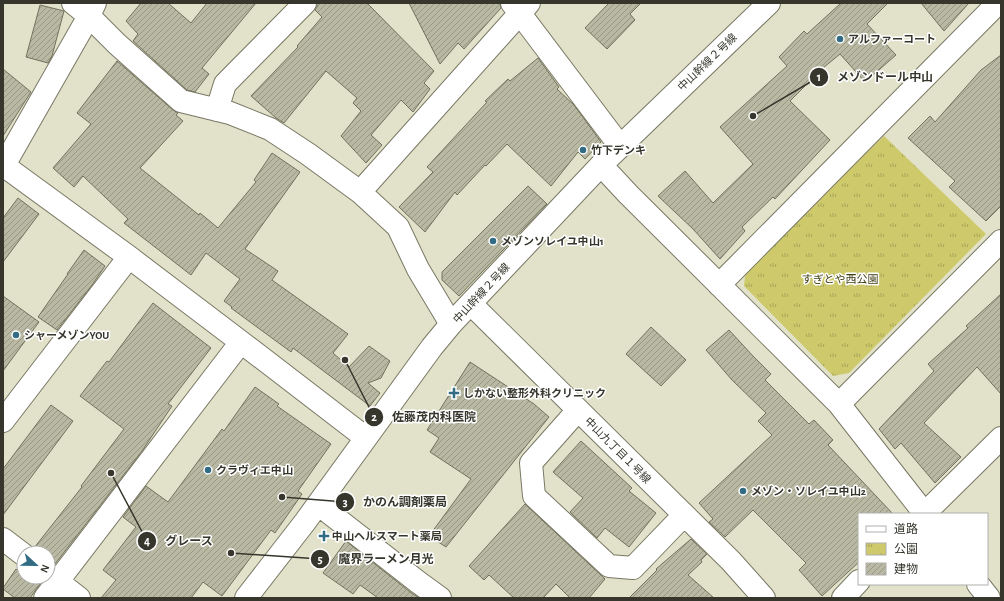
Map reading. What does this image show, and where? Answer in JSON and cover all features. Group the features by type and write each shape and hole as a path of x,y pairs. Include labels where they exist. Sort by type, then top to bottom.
{"street":[{"path":"217,110 225,84 305,3"},
{"name":"中山幹線２号線","path":"246,598 318,504 432,347 451,324 601,165 769,3"},
{"path":"360,192 520,6 620,146"},
{"path":"719,285 998,6"},
{"path":"366,438 129,257 3,166 85,7 117,44 181,101 230,113 270,129 308,154 360,192 398,228 418,268 451,324"},
{"path":"601,165 628,194 839,404 923,513"},
{"path":"839,404 1001,241"},
{"path":"3,421 129,257"},
{"name":"中山九丁目１号線","path":"471,304 731,561 764,598"},
{"path":"56,576 241,342"},
{"path":"578,410 531,463 534,496 609,566 633,568 684,514"},
{"path":"925,513 1001,438"},
{"path":"318,504 436,597"},
{"path":"3,539 16,549"},
{"path":"842,598 858,582"},
{"path":"52,585 79,598"},
{"path":"979,585 989,598"}],"green space":[{"name":"すぎとや西公園","path":"884,136 986,234 849,373 833,376 744,286 746,266"}],"building":[{"path":"141,3 168,3 191,23 207,3 256,3 202,68 209,74 195,92 187,90 133,41 138,34 126,21"},
{"path":"317,3 367,3 434,71 424,83 430,89 413,112 401,100 371,135 382,145 366,163 341,136 361,111 353,103 357,98 326,71 284,123 251,96 298,47 297,46 322,17 315,10"},
{"path":"409,3 500,3 501,8 464,49 458,43 440,64"},
{"path":"609,3 641,3 630,14 635,20 607,49 585,28"},
{"path":"841,3 888,3 867,24 896,55 865,82 840,54 823,68 790,101 830,140 775,199 773,197 742,227 745,231 720,259 693,229 658,196 685,171 713,203 753,164 720,127 787,66 779,57 804,31 807,34"},
{"path":"921,3 969,3 944,31"},
{"path":"40,5 64,11 52,56 48,63 26,57"},
{"path":"1001,55 1001,206 986,221 949,187 955,181 908,138 930,116 935,122 981,70"},
{"path":"538,58 559,87 557,89 574,105 601,142 585,159 578,152 551,186 507,144 457,195 455,192 425,232 399,207 433,172 427,167 487,102 485,101 508,79 510,81"},
{"path":"117,61 178,113 176,115 183,121 140,168 199,215 200,213 218,228 256,182 254,180 272,153 300,172 245,249 278,271 272,280 348,334 333,353 349,367 369,346 390,361 381,378 368,383 380,393 370,406 293,348 291,352 231,308 232,307 224,301 240,279 206,253 191,275 124,223 128,219 83,176 74,187 53,168 91,124 77,113"},
{"path":"3,69 31,92 3,136"},
{"name":"メゾンソレイユ中山1","path":"528,186 547,204 459,296 442,280 442,272"},
{"path":"18,198 39,214 3,262 3,218"},
{"path":"84,250 105,266 57,330 38,317"},
{"path":"1001,294 1001,394 977,367 924,423 961,457 935,483 901,443 895,449 879,429 934,371 928,364 968,328 966,326"},
{"name":"シャーメゾンYOU","path":"3,296 39,322 3,371"},
{"path":"153,303 211,348 168,404 172,406 142,451 56,563 56,545 36,545 82,487 81,486 124,429 80,396 107,361 109,362"},
{"path":"651,327 686,360 661,386 626,354"},
{"path":"729,330 771,374 765,380 809,424 814,420 833,440 828,445 892,513 858,513 858,563 822,596 799,570 806,563 753,510 725,537 709,522 713,519 699,503 772,435 758,421 766,413 732,380 706,350"},
{"path":"470,362 534,404 549,417 446,547 429,536 471,479 430,452 439,438 427,430"},
{"path":"255,387 279,404 277,406 331,444 298,491 302,494 275,533 271,530 222,596 203,582 191,598 101,598 116,580 103,570 136,527 123,517 146,486 168,502 222,429 224,431"},
{"path":"51,405 73,421 3,515 3,469"},
{"path":"581,441 632,488 629,491 656,513 629,547 605,528 597,538 570,512 583,498 553,472"},
{"path":"525,504 605,579 589,598 570,598 556,584 543,598 514,598 489,575 484,580 469,566"},
{"path":"691,539 707,554 701,560 702,562 688,575 714,598 629,598 657,570 656,569"},
{"path":"346,541 419,598 378,598 360,585 353,594 323,573"},
{"path":"16,569 16,585 39,585 30,598 15,598 3,588"}],"place":[{"name":"アルファーコート","path":"840,39"},
{"name":"メゾンドール中山","path":"753,116"},
{"name":"竹下デンキ","path":"583,150"},
{"name":"メゾンソレイユ中山1","path":"493,241"},
{"name":"シャーメゾンYOU","path":"16,335"},
{"name":"佐藤茂内科医院","path":"345,360"},
{"name":"しかない整形外科クリニック","path":"454,393"},
{"name":"クラヴィエ中山","path":"208,470"},
{"name":"グレース","path":"111,473"},
{"name":"メゾン・ソレイユ中山2","path":"743,491"},
{"name":"かのん調剤薬局","path":"282,497"},
{"name":"中山ヘルスマート薬局","path":"324,536"},
{"name":"魔界ラーメン月光","path":"231,553"}]}
